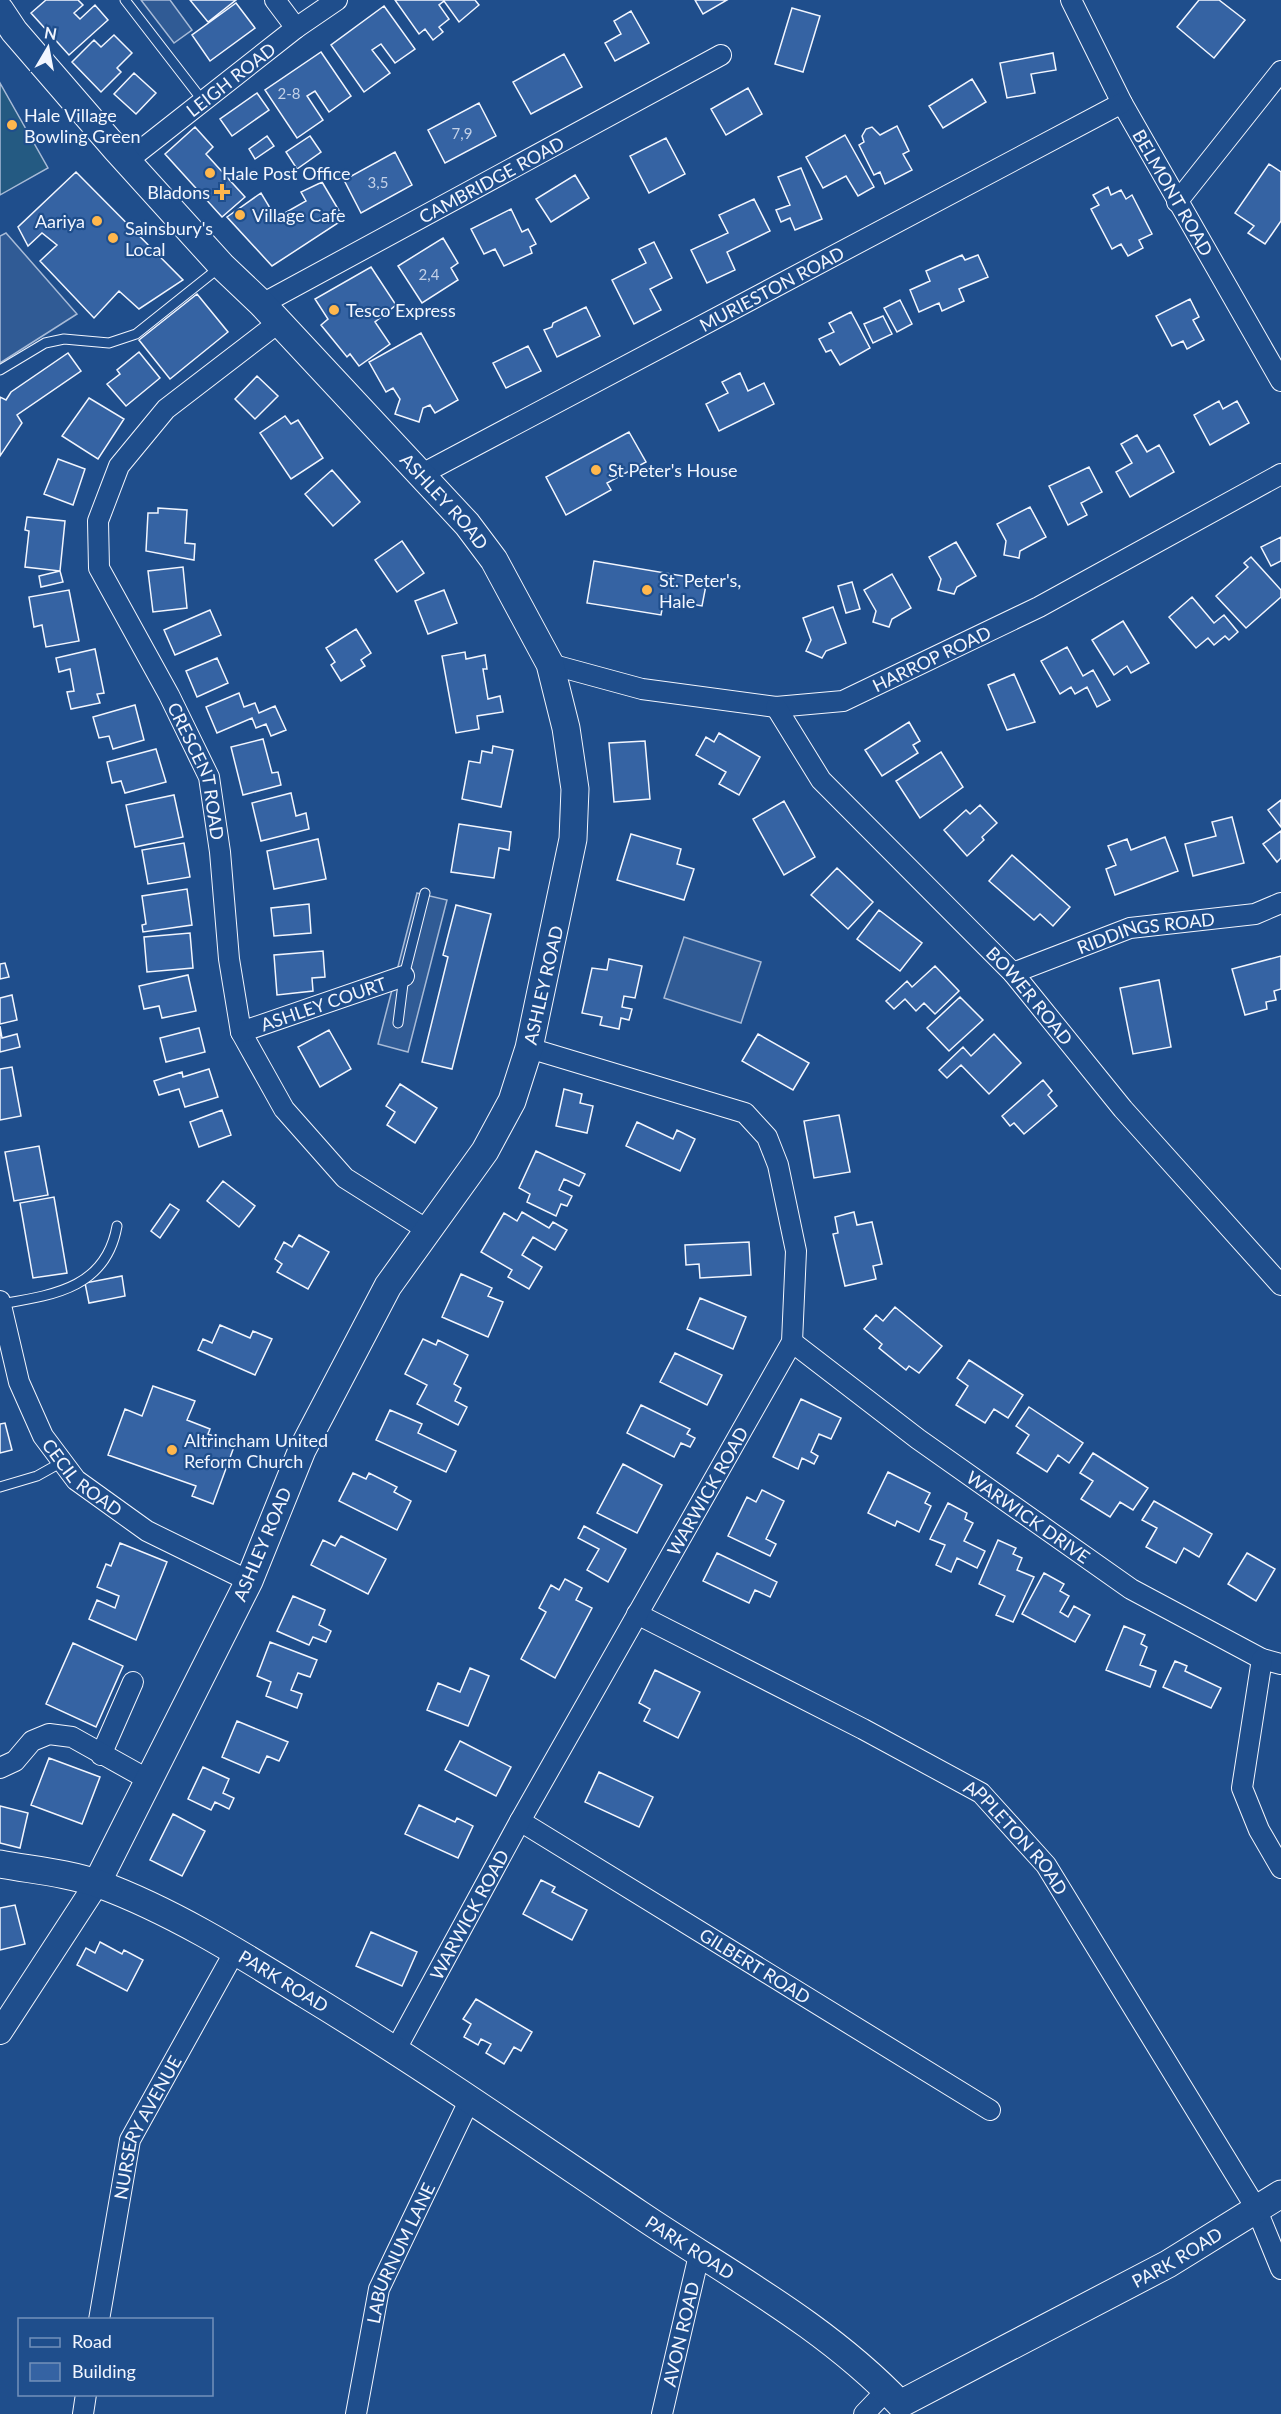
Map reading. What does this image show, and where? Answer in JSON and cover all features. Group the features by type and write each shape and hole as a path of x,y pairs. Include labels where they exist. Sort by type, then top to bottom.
{"main road":[{"name":"ASHLEY ROAD","path":"7,25 222,266 270,313 467,524 494,560 550,664 566,728 575,789 573,839 529,1048 512,1101 485,1151 388,1286 302,1450 249,1581 97,1884"},
{"name":"PARK ROAD","path":"0,1864 97,1884 156,1908 235,1951 396,2049 699,2254 809,2325 845,2351 899,2402 1168,2264 1281,2194"}],"street":[{"path":"274,0 296,28"},
{"name":"LEIGH ROAD","path":"127,161 296,28 337,0"},
{"name":"BELMONT ROAD","path":"1071,0 1122,103 1281,381"},
{"name":"CAMBRIDGE ROAD","path":"270,313 721,55"},
{"path":"1177,202 1281,71"},
{"name":"MURIESTON ROAD","path":"420,475 1122,103"},
{"name":"CRESCENT ROAD","path":"270,313 166,409 119,466 98,521 99,568 169,695 209,777 220,852 229,959 241,1032 284,1109 345,1178 429,1230"},
{"name":"HARROP ROAD","path":"550,664 642,689 776,707 843,701 1040,607 1281,474"},
{"name":"BOWER ROAD","path":"776,707 821,780 1013,973 1123,1109 1281,1285"},
{"name":"RIDDINGS ROAD","path":"1013,973 1130,928 1255,914 1281,903"},
{"name":"ASHLEY COURT","path":"241,1032 404,976"},
{"name":"WARWICK ROAD","path":"396,2049 519,1821 792,1342 796,1251 778,1165 767,1137 760,1129 745,1113 529,1048"},
{"name":"CECIL ROAD","path":"0,1303 3,1326 20,1382 44,1436 75,1480 147,1531 249,1581"},
{"name":"WARWICK DRIVE","path":"792,1342 918,1439 1131,1589 1272,1661"},
{"name":"APPLETON ROAD","path":"637,1614 863,1729 981,1793 1046,1865 1256,2208 1281,2269"},
{"path":"1272,1661 1242,1788 1260,1830 1281,1868"},
{"path":"101,1755 133,1682"},
{"path":"0,1768 15,1761 32,1742 49,1734 72,1737 149,1780"},
{"name":"GILBERT ROAD","path":"519,1821 990,2110"},
{"name":"ASHLEY ROAD","path":"0,2032 97,1884"},
{"name":"NURSERY AVENUE","path":"99,2318 130,2140 235,1951"},
{"name":"LABURNUM LANE","path":"356,2414 378,2289 470,2099"},
{"name":"AVON ROAD","path":"662,2414 699,2254"},
{"path":"83,2414 87,2396"},
{"path":"864,2414 899,2402"}],"lane":[{"path":"125,0 203,101"},
{"path":"0,370 45,343 64,339 109,343 136,334 222,266"},
{"path":"398,1023 404,976 425,893"},
{"path":"0,1303 52,1295 95,1272 113,1247 117,1226"},
{"path":"0,1487 38,1476 62,1462"}],"shaded area":[{"path":"141,0 170,0 192,30 174,43"},
{"name":"Hale Village Bowling Green","path":"0,83 48,168 0,195"},
{"path":"6,233 77,314 0,363 0,236"},
{"path":"417,893 447,900 408,1052 378,1044"},
{"path":"684,937 761,962 741,1023 664,998"}],"building":[{"path":"46,0 78,0 83,5 74,13 80,19 95,5 108,20 69,55 31,13"},
{"path":"190,0 236,0 208,22"},
{"path":"395,0 475,0 479,5 459,22 444,1 439,5 449,19 439,27 443,32 433,40 425,29 419,34"},
{"path":"695,0 727,0 703,14"},
{"path":"1199,0 1219,0 1245,20 1214,58 1177,27"},
{"path":"236,3 255,28 210,61 192,35"},
{"path":"384,6 415,49 395,63 381,44 372,50 390,73 364,92 331,45"},
{"path":"792,8 820,16 803,72 775,64"},
{"path":"631,11 649,43 615,61 605,43 621,34 614,21"},
{"path":"114,35 132,53 117,68 121,72 101,92 72,62 94,40 101,47"},
{"path":"321,52 351,96 329,112 315,91 307,96 323,120 297,138 265,90"},
{"path":"1053,53 1056,70 1031,74 1035,93 1007,98 1000,63"},
{"path":"564,54 582,87 531,114 513,82"},
{"path":"134,73 156,93 136,114 114,94"},
{"path":"972,79 986,102 943,128 929,106"},
{"path":"748,88 762,114 726,135 711,109"},
{"path":"257,93 269,110 232,136 220,119"},
{"path":"479,103 496,136 445,163 428,130"},
{"path":"897,126 909,151 903,154 912,170 885,184 880,172 874,175 859,145 864,142 862,136 866,129 872,127 880,135"},
{"path":"195,127 213,147 206,154 245,197 222,217 165,154"},
{"path":"845,135 874,187 858,196 846,176 823,188 806,157"},
{"path":"267,136 274,146 255,159 249,149"},
{"path":"310,136 321,152 297,169 286,152"},
{"path":"666,138 685,174 649,193 630,156"},
{"path":"395,152 412,185 361,213 344,180"},
{"path":"1269,164 1281,172 1281,221 1265,244 1248,233 1254,226 1235,213"},
{"path":"801,168 822,219 795,230 790,218 781,222 776,210 790,205 778,177"},
{"path":"76,172 183,280 139,309 119,291 94,318 40,261 57,245 42,233 28,246 18,227"},
{"path":"575,175 589,198 551,222 536,199"},
{"path":"322,182 344,219 272,266 227,217 261,193 276,218 306,201 301,192"},
{"path":"1108,187 1111,195 1121,190 1126,199 1132,195 1152,234 1139,240 1143,248 1128,256 1121,244 1112,249 1091,209 1099,205 1093,195"},
{"path":"754,199 770,231 727,252 735,270 707,283 691,250 728,233 719,215"},
{"path":"511,209 522,232 528,229 536,244 530,247 532,253 504,266 495,249 484,254 471,229"},
{"path":"443,238 458,263 451,268 458,280 422,303 398,266"},
{"path":"654,242 672,278 650,289 661,310 634,324 612,280 646,263 639,249"},
{"path":"962,255 965,260 978,255 988,277 959,289 964,301 942,311 939,303 919,312 910,290 930,281 926,271"},
{"path":"371,267 396,305 375,322 390,344 359,366 350,354 347,357 321,325 328,319 315,299"},
{"path":"197,294 228,332 170,379 139,340"},
{"path":"1190,299 1199,317 1193,320 1204,340 1187,349 1183,341 1172,346 1156,316"},
{"path":"900,300 912,324 897,332 884,308"},
{"path":"586,307 600,336 557,357 544,330 552,327 553,323"},
{"path":"851,312 870,348 840,365 831,350 826,352 819,339 834,332 829,323"},
{"path":"883,316 892,334 873,343 864,324"},
{"path":"421,333 458,400 435,413 430,405 423,408 419,422 395,414 400,399 393,388 386,392 369,362"},
{"path":"528,346 541,371 506,388 493,363"},
{"path":"139,352 160,378 126,406 107,384 120,374 117,370"},
{"path":"68,353 81,371 17,415 22,423 0,456 0,397 6,400 11,392"},
{"path":"740,373 748,391 764,383 774,404 719,431 706,404 728,393 722,382"},
{"path":"257,376 278,396 255,419 235,399"},
{"path":"89,398 124,419 98,459 62,436"},
{"path":"1219,401 1223,409 1237,401 1249,423 1210,445 1194,415"},
{"path":"285,416 291,424 298,420 323,458 291,479 260,433"},
{"name":"St Peter's House","path":"629,432 646,462 607,483 611,490 566,515 546,477"},
{"path":"1137,435 1147,452 1159,445 1174,472 1130,497 1116,472 1132,463 1121,444"},
{"path":"58,459 85,469 73,505 44,494"},
{"path":"1089,467 1102,492 1081,503 1087,515 1068,525 1049,486"},
{"path":"332,470 360,502 333,526 305,494"},
{"path":"1030,507 1046,537 1020,551 1019,558 1004,555 1006,541 997,524"},
{"path":"158,508 187,510 185,543 195,544 194,560 146,551 148,513 158,513"},
{"path":"27,517 65,521 60,571 25,567 29,531 25,530"},
{"path":"1281,537 1281,561 1271,566 1261,547"},
{"path":"402,541 424,573 397,592 375,560"},
{"path":"956,542 976,576 957,587 954,594 938,590 941,579 929,557"},
{"path":"1251,557 1281,590 1281,597 1246,628 1216,596 1248,567 1244,563"},
{"name":"St. Peter's, Hale","path":"594,561 707,580 702,606 664,599 661,615 587,603"},
{"path":"183,567 187,608 153,612 148,571"},
{"path":"60,571 63,582 41,587 39,576"},
{"path":"892,574 911,608 892,619 889,627 873,622 876,611 864,590"},
{"path":"852,582 860,609 846,613 838,586"},
{"path":"69,590 79,641 46,647 42,625 34,627 29,597"},
{"path":"444,590 457,623 428,634 415,601"},
{"path":"1192,597 1214,623 1224,615 1238,632 1229,640 1225,636 1214,645 1208,638 1196,648 1169,617"},
{"path":"833,607 846,643 826,651 822,658 806,651 811,640 803,618"},
{"path":"210,610 221,635 175,655 164,630"},
{"path":"1123,621 1149,663 1131,673 1127,666 1114,675 1092,640"},
{"path":"356,629 371,653 361,660 365,666 341,681 331,665 335,662 326,648"},
{"path":"1067,647 1083,676 1093,670 1110,700 1097,707 1087,687 1075,694 1071,687 1060,694 1041,661"},
{"path":"95,649 104,693 97,694 100,703 71,709 67,692 74,691 70,669 59,672 56,658"},
{"path":"465,652 466,659 485,655 487,669 483,669 488,699 500,696 503,712 477,716 479,729 456,733 442,656"},
{"path":"217,658 228,683 197,697 186,671"},
{"path":"1014,674 1035,722 1007,730 988,685"},
{"path":"239,693 244,707 255,703 259,713 275,706 286,730 271,736 266,724 256,728 252,718 217,733 206,707"},
{"path":"135,705 144,740 113,749 109,736 99,738 93,717"},
{"path":"909,722 920,741 913,745 918,753 882,776 865,750"},
{"path":"719,733 760,757 739,795 719,784 726,772 696,755 706,737 714,742"},
{"path":"263,739 272,773 278,772 281,785 243,795 231,747"},
{"path":"645,741 650,799 614,802 609,743"},
{"path":"493,746 513,750 501,807 462,799 469,761 480,763 482,751 492,753"},
{"path":"156,749 166,782 125,793 121,781 112,783 107,762"},
{"path":"941,752 963,787 920,818 896,781"},
{"path":"291,793 296,816 306,813 309,829 261,841 252,803"},
{"path":"174,795 183,837 135,847 126,805"},
{"path":"1281,800 1281,827 1268,810"},
{"path":"784,801 815,857 784,875 753,819"},
{"path":"980,805 997,823 982,837 984,840 967,856 944,830 966,810 970,814"},
{"path":"1232,817 1244,863 1193,876 1185,844 1216,836 1212,822"},
{"path":"459,824 511,832 509,850 499,848 494,878 451,872"},
{"path":"1281,831 1281,858 1277,862 1263,844"},
{"path":"631,834 681,849 677,864 694,869 684,900 617,880"},
{"path":"1165,837 1178,871 1115,895 1106,869 1116,865 1108,846 1127,839 1131,850"},
{"path":"318,839 326,879 274,889 267,851"},
{"path":"184,843 190,877 148,884 142,850"},
{"path":"1012,855 1070,907 1053,926 1040,914 1034,920 989,881"},
{"path":"837,868 873,902 848,929 811,895"},
{"path":"187,889 192,925 143,932 142,925 146,924 142,896"},
{"path":"309,904 311,933 274,936 271,908"},
{"path":"456,905 491,914 452,1069 422,1062 448,957 443,955"},
{"path":"879,910 922,943 900,971 857,939"},
{"path":"190,933 193,968 147,972 144,937"},
{"path":"323,951 325,977 312,978 313,991 277,995 274,955"},
{"path":"1281,956 1281,989 1274,991 1276,1000 1266,1002 1267,1009 1245,1015 1232,969"},
{"path":"609,959 642,966 635,998 624,996 622,1007 632,1009 629,1020 621,1018 619,1029 600,1025 602,1017 582,1013 592,968 607,970"},
{"path":"5,963 9,977 0,979 0,964"},
{"path":"935,966 959,991 935,1014 924,1003 916,1011 905,999 894,1009 886,1001 907,981 912,987"},
{"path":"188,975 196,1011 162,1018 159,1006 144,1009 139,986"},
{"path":"1159,980 1171,1047 1133,1054 1120,988"},
{"path":"12,995 17,1020 0,1024 0,998"},
{"path":"960,997 983,1020 949,1051 927,1028"},
{"path":"0,1026 2,1038 17,1034 20,1047 0,1052"},
{"path":"199,1028 205,1052 166,1062 160,1038"},
{"path":"329,1030 351,1069 320,1087 298,1047"},
{"path":"758,1034 809,1063 793,1090 742,1061"},
{"path":"994,1034 1021,1063 989,1094 961,1065 947,1078 939,1070 963,1047 971,1056"},
{"path":"12,1067 21,1116 0,1120 0,1069"},
{"path":"209,1069 218,1097 185,1107 179,1089 159,1095 154,1081 182,1072 183,1077"},
{"path":"1043,1080 1052,1091 1048,1095 1057,1106 1024,1134 1014,1123 1010,1126 1002,1116"},
{"path":"400,1084 437,1108 415,1143 387,1125 395,1112 386,1106"},
{"path":"564,1089 582,1094 580,1103 593,1106 587,1133 556,1126"},
{"path":"222,1110 231,1135 199,1147 190,1122"},
{"path":"839,1115 850,1172 814,1178 804,1121"},
{"path":"637,1122 673,1139 677,1130 695,1139 680,1171 626,1146"},
{"path":"39,1146 48,1195 14,1201 5,1152"},
{"path":"536,1151 585,1174 579,1186 564,1179 559,1190 572,1196 567,1206 561,1204 556,1216 527,1202 530,1194 519,1188"},
{"path":"223,1181 255,1206 239,1227 207,1201"},
{"path":"54,1197 67,1273 33,1278 20,1203"},
{"path":"170,1204 179,1210 160,1238 151,1231"},
{"path":"522,1212 549,1228 553,1222 567,1230 555,1250 533,1237 522,1255 542,1267 529,1289 508,1277 512,1270 481,1252 504,1213 517,1221"},
{"path":"854,1212 857,1225 872,1222 882,1264 873,1266 876,1279 845,1286 833,1234 838,1233 835,1217"},
{"path":"299,1235 329,1252 308,1289 277,1272 282,1264 275,1259 284,1242 292,1247"},
{"path":"749,1242 751,1275 700,1278 699,1264 686,1265 685,1245"},
{"path":"461,1274 492,1288 488,1296 503,1302 488,1337 442,1317"},
{"path":"122,1276 125,1296 89,1303 85,1283"},
{"path":"700,1298 746,1317 733,1349 687,1329"},
{"path":"895,1307 942,1346 919,1373 909,1366 906,1370 879,1348 882,1344 864,1329 876,1315 883,1321"},
{"path":"220,1325 250,1338 253,1331 272,1339 255,1375 198,1350 203,1339 212,1343"},
{"path":"423,1339 436,1345 438,1340 468,1355 454,1384 461,1388 455,1401 467,1407 458,1425 417,1404 427,1385 405,1374"},
{"path":"675,1353 722,1375 707,1405 660,1382"},
{"path":"969,1360 1023,1395 1008,1418 994,1409 985,1423 956,1405 968,1386 957,1378"},
{"name":"Altrincham United Reform Church","path":"153,1386 195,1401 187,1420 210,1429 208,1434 235,1444 213,1504 192,1496 196,1486 108,1455 125,1409 142,1416"},
{"path":"801,1399 841,1418 831,1439 819,1434 811,1452 818,1456 814,1464 802,1458 798,1469 773,1457"},
{"path":"641,1405 690,1429 687,1434 695,1438 690,1447 681,1443 674,1457 627,1433"},
{"path":"1029,1407 1083,1443 1069,1463 1058,1455 1047,1472 1017,1453 1029,1435 1016,1426"},
{"path":"390,1410 422,1424 418,1433 456,1451 446,1472 376,1440"},
{"path":"5,1423 12,1450 0,1453 0,1424"},
{"path":"1093,1453 1148,1488 1133,1510 1120,1502 1110,1517 1081,1499 1093,1481 1080,1473"},
{"path":"623,1464 662,1485 637,1533 597,1513"},
{"path":"888,1472 930,1493 925,1503 931,1506 919,1532 897,1521 895,1526 868,1513"},
{"path":"353,1473 366,1479 369,1473 397,1487 394,1492 411,1501 397,1530 339,1501"},
{"path":"762,1490 784,1501 766,1539 776,1544 770,1556 728,1536 747,1497 756,1502"},
{"path":"1154,1501 1212,1534 1199,1557 1184,1548 1176,1563 1146,1547 1157,1528 1142,1520"},
{"path":"948,1503 967,1513 965,1519 973,1523 964,1541 985,1551 977,1568 957,1558 951,1572 936,1565 945,1545 930,1539"},
{"path":"584,1526 626,1549 608,1582 587,1570 599,1549 578,1538"},
{"path":"341,1536 386,1559 368,1594 311,1565 323,1540 335,1546"},
{"path":"998,1540 1016,1548 1013,1554 1022,1558 1017,1570 1034,1577 1013,1622 996,1615 1005,1596 979,1584"},
{"path":"120,1543 167,1562 136,1640 89,1619 97,1600 115,1608 119,1596 97,1587 106,1564 111,1566"},
{"path":"717,1553 777,1582 770,1597 755,1590 749,1603 703,1581"},
{"path":"1247,1553 1275,1569 1256,1601 1228,1584"},
{"path":"1044,1573 1064,1584 1060,1591 1069,1596 1060,1612 1068,1617 1074,1606 1090,1615 1075,1642 1022,1614"},
{"path":"565,1579 582,1588 576,1600 592,1608 555,1678 521,1659 546,1612 539,1608 551,1585 559,1590"},
{"path":"293,1596 325,1610 319,1625 331,1631 326,1642 313,1637 309,1645 277,1631"},
{"path":"1124,1626 1145,1635 1141,1644 1147,1647 1140,1665 1156,1671 1150,1687 1106,1670"},
{"path":"270,1642 317,1660 310,1677 298,1673 291,1690 302,1694 297,1708 266,1696 271,1682 257,1676"},
{"path":"73,1643 123,1666 96,1727 46,1704"},
{"path":"1175,1661 1187,1666 1185,1671 1221,1688 1211,1708 1163,1687"},
{"path":"470,1668 489,1676 468,1726 427,1710 438,1683 460,1692"},
{"path":"655,1670 700,1692 678,1738 644,1721 650,1709 639,1703"},
{"path":"237,1721 288,1742 279,1761 267,1756 259,1773 222,1757"},
{"path":"460,1741 511,1767 496,1796 445,1770"},
{"path":"49,1758 100,1777 82,1824 31,1805"},
{"path":"203,1767 229,1779 223,1793 234,1798 229,1809 215,1802 211,1810 188,1799"},
{"path":"599,1772 653,1797 639,1827 585,1802"},
{"path":"419,1805 455,1822 457,1818 473,1826 458,1858 405,1834"},
{"path":"0,1806 28,1813 20,1848 0,1843"},
{"path":"173,1814 205,1831 182,1876 150,1860"},
{"path":"541,1880 555,1887 552,1892 587,1910 572,1940 523,1914"},
{"path":"15,1905 25,1944 0,1950 0,1908"},
{"path":"371,1932 417,1952 402,1986 356,1966"},
{"path":"100,1942 122,1954 124,1950 143,1960 127,1991 77,1965 86,1948 95,1953"},
{"path":"476,1999 532,2032 521,2051 514,2047 504,2064 486,2053 491,2044 481,2039 478,2045 464,2037 471,2024 463,2019"}],"place":[{"name":"Hale Village Bowling Green","path":"12,125"},
{"name":"Hale Post Office","path":"210,173"},
{"name":"Bladons","path":"222,192"},
{"name":"Village Cafe","path":"240,215"},
{"name":"Aariya","path":"97,221"},
{"name":"Sainsbury's Local","path":"113,238"},
{"name":"Tesco Express","path":"334,310"},
{"name":"St Peter's House","path":"596,470"},
{"name":"St. Peter's, Hale","path":"647,590"},
{"name":"Altrincham United Reform Church","path":"172,1450"}]}
